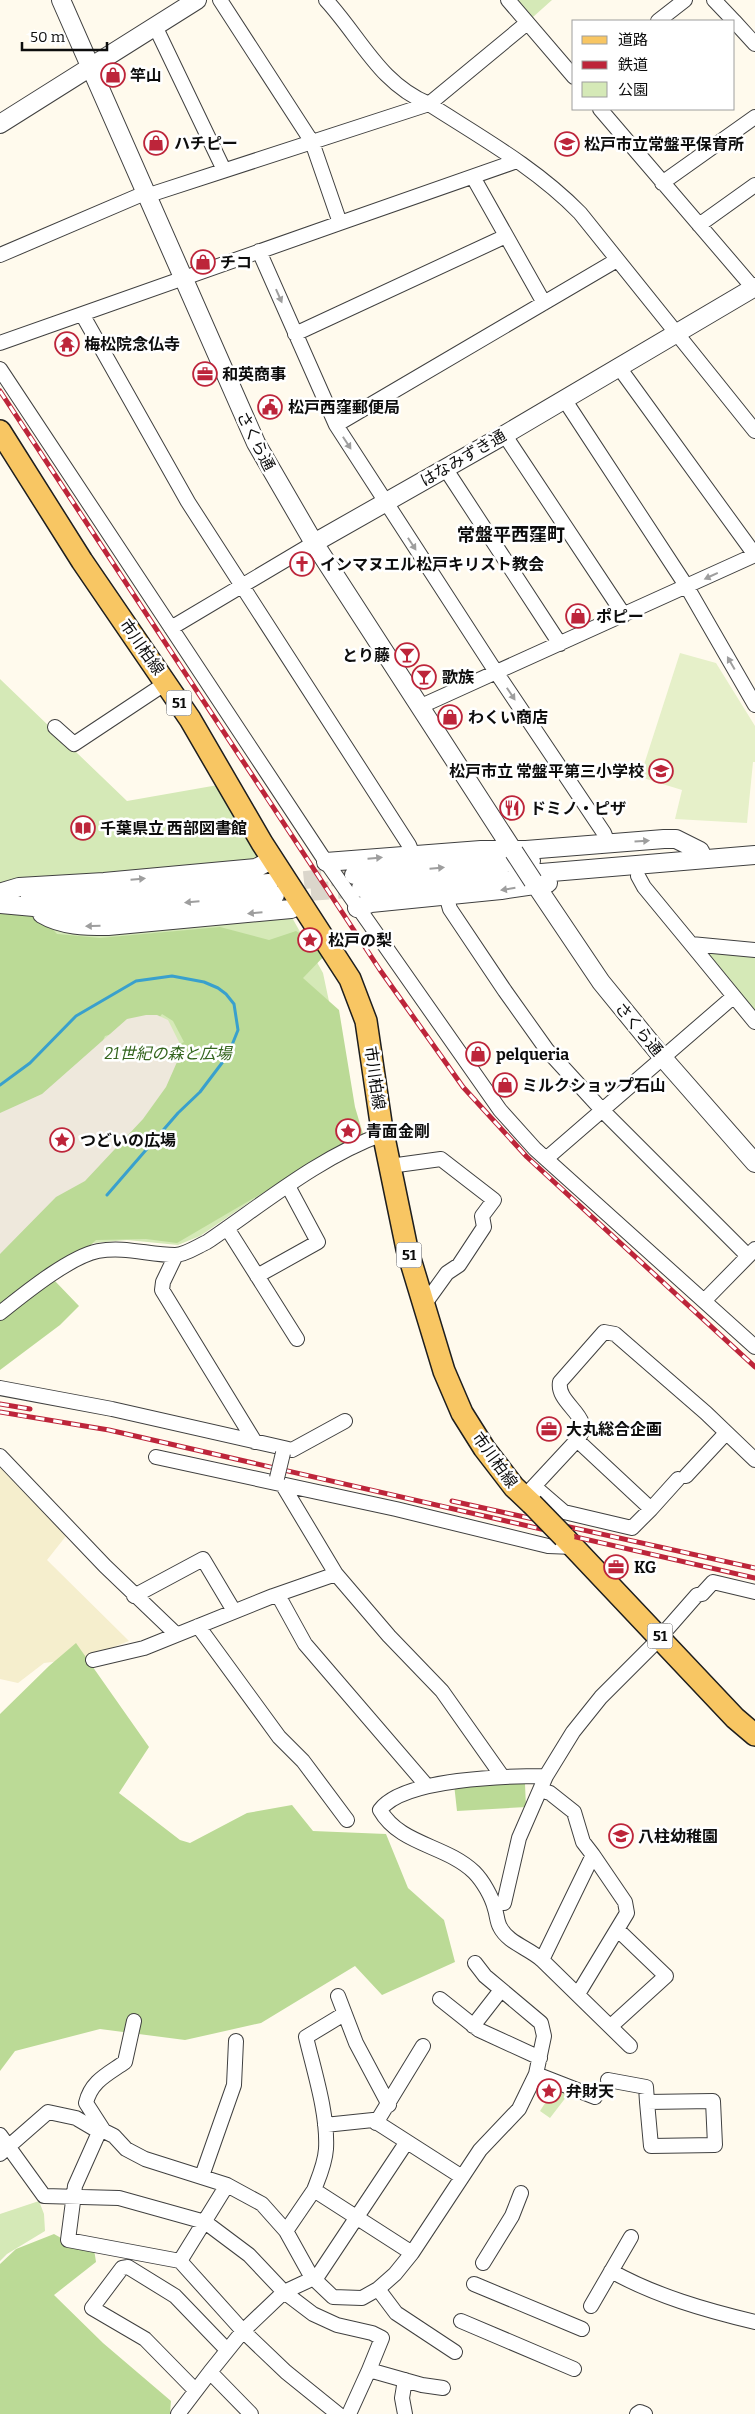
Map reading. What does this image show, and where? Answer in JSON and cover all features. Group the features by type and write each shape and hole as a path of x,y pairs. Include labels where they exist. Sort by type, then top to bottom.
{"main road":[{"name":"市川柏線","path":"0,431 82,561 166,682 273,859 339,958 359,998 366,1021 384,1134 407,1249 444,1371 459,1406 484,1448 514,1487 530,1496 569,1542 735,1718 755,1734"}],"street":[{"name":"さくら通","path":"61,0 256,443 314,543 419,707 600,982 663,1058 755,1163"},
{"path":"220,0 312,142 340,223"},
{"path":"326,0 382,72 410,96 429,104 558,190 580,213 755,431"},
{"path":"508,0 572,75"},
{"path":"659,20 685,0"},
{"path":"714,0 733,20"},
{"path":"0,124 155,26 185,3"},
{"path":"0,255 145,194 429,104 527,22"},
{"path":"735,22 755,44"},
{"path":"155,26 224,170"},
{"path":"601,110 754,288"},
{"path":"662,182 755,117"},
{"path":"0,343 517,161"},
{"path":"473,176 544,303"},
{"path":"698,225 755,185"},
{"path":"295,334 506,236"},
{"path":"259,251 336,425 496,672 604,833 608,843"},
{"path":"336,425 618,260"},
{"name":"はなみずき通","path":"171,628 754,288"},
{"path":"82,314 188,502 409,845 413,855"},
{"path":"419,707 755,555 618,366"},
{"path":"0,369 326,862 490,1097 535,1149 548,1158 755,1346"},
{"path":"564,399 687,587 755,705"},
{"path":"504,434 624,615"},
{"path":"446,468 560,644"},
{"path":"55,727 74,744 166,682"},
{"path":"326,862 676,839 700,851"},
{"path":"728,856 700,851 600,856 357,882 685,862 755,854"},
{"path":"358,908 371,903 534,883 692,871 728,856"},
{"path":"1,896 19,887 113,882 256,868 273,859"},
{"path":"638,876 644,887 755,1022"},
{"path":"1,896 78,911 272,889"},
{"path":"446,895 450,909 547,1050 602,1110 751,1253 705,1300"},
{"path":"35,903 49,918 83,926 108,926 291,909 302,903"},
{"path":"691,944 755,950"},
{"path":"548,1158 734,997"},
{"path":"0,1313 70,1264 98,1252 128,1249 176,1255 207,1242 332,1157 359,1143 384,1134"},
{"path":"390,1166 442,1159 494,1200 482,1216 484,1227 459,1265 447,1273 429,1298 424,1300"},
{"path":"257,1276 318,1242 288,1186"},
{"path":"227,1228 297,1339"},
{"path":"176,1255 163,1282 162,1290 255,1442"},
{"path":"726,1433 632,1528 564,1512 530,1496 583,1431 582,1421 560,1392 560,1382 604,1332 615,1334 726,1433 755,1460"},
{"path":"0,1388 112,1409 284,1450 292,1450 345,1421"},
{"path":"577,1440 650,1509"},
{"path":"284,1450 278,1482 336,1574 389,1636 442,1691 502,1776"},
{"path":"0,1456 134,1596 176,1634"},
{"path":"156,1457 278,1482 548,1546 569,1542"},
{"path":"134,1596 203,1559 234,1611"},
{"path":"93,1660 144,1648 234,1611 336,1574"},
{"path":"504,1903 519,1838 546,1776 573,1732 600,1697 660,1637 697,1595 702,1594 712,1582 755,1592"},
{"path":"278,1595 305,1644 426,1786"},
{"path":"198,1626 279,1737 303,1761 347,1820"},
{"path":"546,1776 502,1776 426,1786 392,1799 382,1806 380,1810 386,1821 398,1831 454,1858 474,1873 490,1897 500,1928 510,1939 533,1952 542,1960 630,2046"},
{"path":"540,1790 550,1793 574,1812 583,1842 624,1902 627,1913 578,1994"},
{"path":"542,1960 593,1855"},
{"path":"611,2026 666,1976 618,1930"},
{"path":"349,2414 382,2338 372,2333 337,2325 313,2314 284,2292 249,2255 205,2222 119,2198 44,2196 3,2145 48,2112 76,2118 93,2128 114,2136 126,2149 145,2159 227,2185 262,2204 286,2231 314,2279 333,2297 362,2298 378,2289 395,2274 412,2253 480,2150 519,2109 536,2074 544,2036 541,2023 485,1976 475,1963"},
{"path":"473,2026 501,1990"},
{"path":"338,1996 356,2043 389,2104"},
{"path":"440,1999 473,2026 540,2058"},
{"path":"286,2231 314,2190 322,2169 326,2149 324,2125 306,2037 344,2014"},
{"path":"102,2130 86,2103 89,2091 99,2080 125,2062 134,2021"},
{"path":"202,2176 234,2086 236,2041"},
{"path":"376,2123 423,2046"},
{"path":"536,2074 595,2097"},
{"path":"608,2080 646,2086 651,2146 715,2145 713,2101 648,2102"},
{"path":"324,2125 373,2120 406,2143 462,2177"},
{"path":"102,2130 73,2196 68,2240 180,2262 243,2331 286,2372 338,2414"},
{"path":"178,2414 243,2331 284,2292 314,2279 406,2143"},
{"path":"180,2262 227,2185"},
{"path":"314,2190 412,2253"},
{"path":"483,2263 512,2216 521,2194"},
{"path":"591,2306 630,2237"},
{"path":"123,2251 122,2268 92,2308 145,2339 195,2390"},
{"path":"122,2268 128,2267 168,2291 227,2350"},
{"path":"612,2271 635,2284 710,2311 755,2322"},
{"path":"474,2284 582,2329"},
{"path":"378,2289 396,2313 455,2352"},
{"path":"460,2321 574,2368"},
{"path":"369,2370 422,2385 443,2388"},
{"path":"210,2372 251,2414"},
{"path":"405,2380 402,2398 405,2414"},
{"path":"637,2414 640,2412 645,2414"}],"shaded area":[{"name":"つどいの広場","path":"157,1015 168,1020 180,1044 177,1062 166,1087 143,1119 85,1181 56,1197 0,1254 0,1113 42,1094 127,1019"},
{"path":"0,1458 66,1536 47,1560 129,1641 86,1658 44,1663 18,1683 0,1679"}],"green space":[{"path":"518,0 552,0 533,17"},
{"path":"680,653 716,663 755,726 755,762 753,762 747,823 675,819 682,790 640,777"},
{"name":"21世紀の森と広場","path":"0,679 127,801 218,785 323,973 357,1134 294,1172 200,1236 178,1245 127,1240 94,1243 84,1247 0,1302"},
{"name":"21世紀の森と広場","path":"0,898 28,904 57,934 100,938 220,927 269,940 296,931 329,951 303,978 339,1010 355,1107 363,1134 177,1243 146,1239 96,1240 54,1280 79,1306 60,1325 0,1370 0,1203 168,1051 184,1042 173,1021 162,1014 148,1033 122,1031 105,1036 85,1080 0,1127"},
{"path":"708,952 755,955 755,1013 707,954"},
{"path":"76,1643 149,1747 119,1793 180,1840 190,1843 247,1813 292,1805 313,1831 386,1834 408,1888 444,1920 455,1962 382,1995 355,1966 261,2023 185,2040 100,2029 15,2051 0,2071 0,1714 49,1666"},
{"path":"510,1780 525,1784 526,1807 457,1811 454,1784"},
{"path":"549,2086 570,2092 550,2118 540,2111 549,2097 546,2095"},
{"path":"39,2201 44,2214 45,2231 7,2254 0,2261 0,2214"},
{"path":"54,2234 70,2243 94,2249 96,2262 54,2295 103,2343 171,2401 170,2414 0,2414 0,2264 16,2249"}],"waterway":[{"path":"0,1085 30,1063 76,1016 136,981 172,976 204,982 226,994 234,1004 238,1030 228,1055 200,1092 178,1113 107,1195"}],"tunnel":[{"path":"277,883 353,875"},
{"path":"284,894 360,888"}],"railway":[{"path":"0,391 380,970 463,1087 527,1157 755,1367"},
{"path":"0,1404 30,1409"},
{"path":"0,1412 109,1430 755,1578"},
{"path":"452,1501 755,1568"}],"place":[{"name":"竿山","path":"113,75"},
{"name":"ハチピー","path":"156,143"},
{"name":"松戸市立常盤平保育所","path":"567,144"},
{"name":"チコ","path":"203,262"},
{"name":"梅松院念仏寺","path":"67,344"},
{"name":"和英商事","path":"205,374"},
{"name":"松戸西窪郵便局","path":"270,407"},
{"name":"インマヌエル松戸キリスト教会","path":"302,564"},
{"name":"ポピー","path":"578,616"},
{"name":"とり藤","path":"407,655"},
{"name":"歌族","path":"424,677"},
{"name":"わくい商店","path":"450,717"},
{"name":"松戸市立 常盤平第三小学校","path":"661,771"},
{"name":"ドミノ・ピザ","path":"512,808"},
{"name":"千葉県立 西部図書館","path":"83,828"},
{"name":"松戸の梨","path":"310,940"},
{"name":"pelqueria","path":"478,1054"},
{"name":"ミルクショップ石山","path":"505,1085"},
{"name":"青面金剛","path":"348,1131"},
{"name":"つどいの広場","path":"62,1140"},
{"name":"大丸総合企画","path":"549,1429"},
{"name":"KG","path":"616,1567"},
{"name":"八柱幼稚園","path":"621,1836"},
{"name":"弁財天","path":"549,2091"}],"district":[{"name":"常盤平西窪町","path":"511,535"}]}
